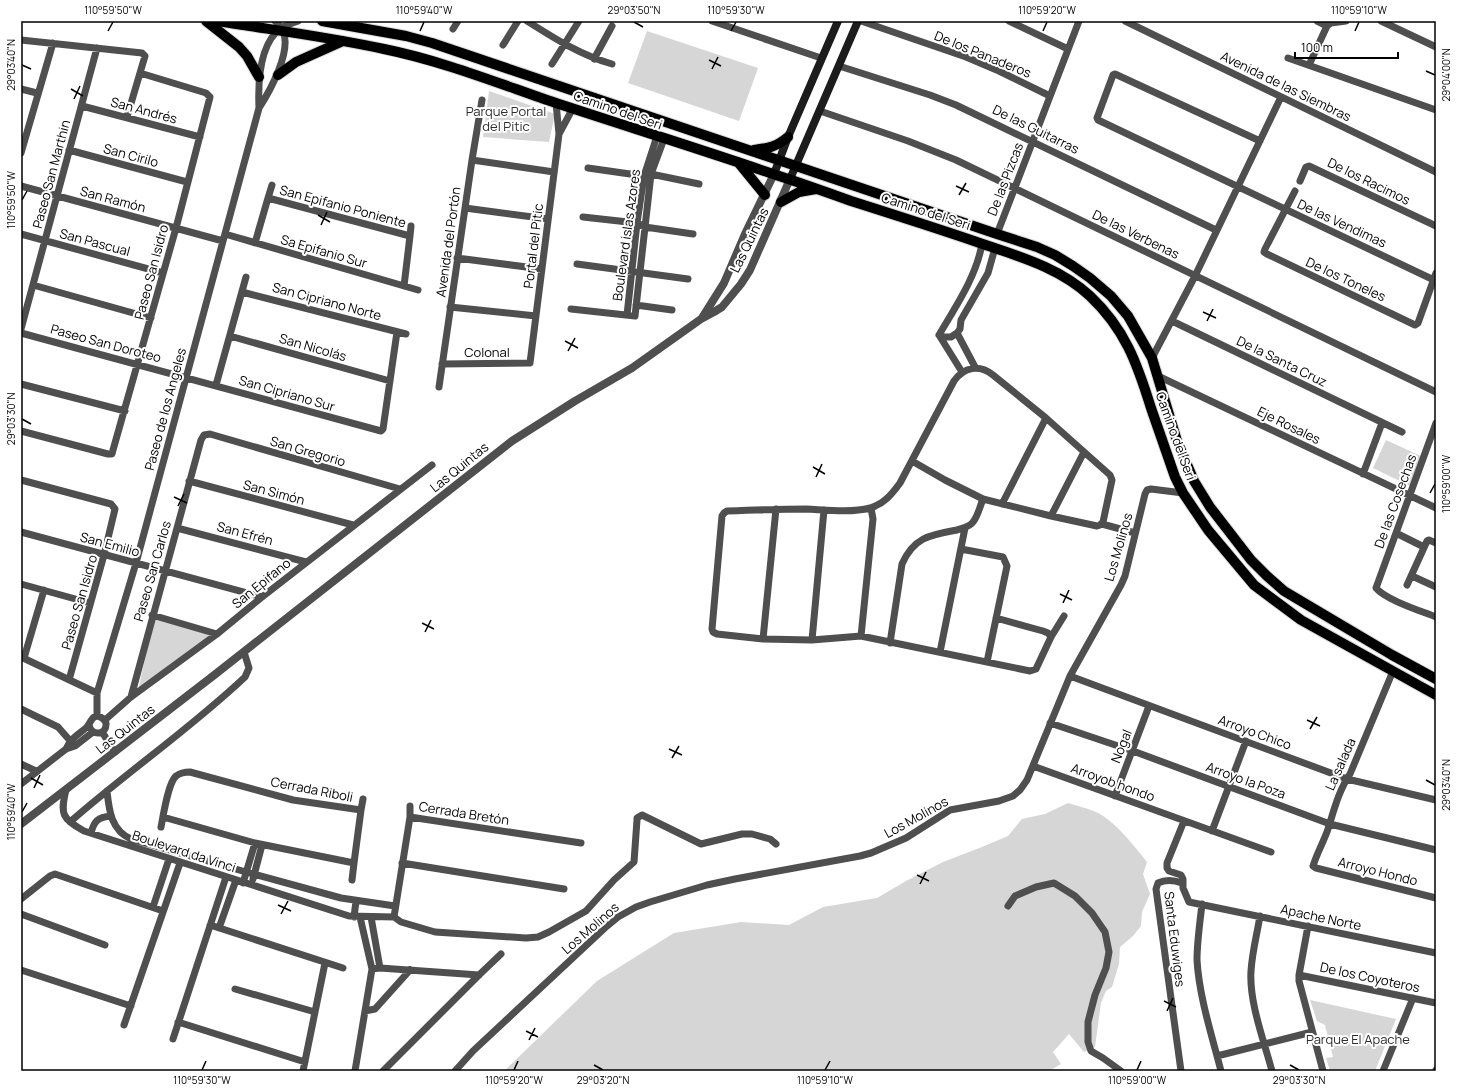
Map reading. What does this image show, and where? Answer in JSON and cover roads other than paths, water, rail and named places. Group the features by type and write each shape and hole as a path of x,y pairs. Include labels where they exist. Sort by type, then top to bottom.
{"main road":[{"path":"206,21 239,47 247,56 259,81"},
{"name":"Camino del Seri","path":"218,21 280,28 385,49 410,56 485,79 660,138 790,179 995,248 1043,266 1070,280 1089,295 1113,323 1132,352 1175,477 1183,493 1223,550 1254,585 1302,620 1436,695"},
{"name":"Camino del Seri","path":"322,21 406,36 432,43 1037,247 1055,255 1090,278 1111,296 1128,316 1152,358 1177,441 1194,481 1210,507 1251,560 1266,576 1284,591 1392,655 1436,679"},
{"path":"774,174 821,58 838,21"},
{"path":"790,179 858,21"},
{"path":"278,75 310,54 343,41"},
{"path":"752,151 774,147 788,137"},
{"path":"738,162 765,195"},
{"path":"781,202 799,192 816,188"}],"street":[{"path":"259,108 259,81 264,56 270,41 280,28 298,21"},
{"path":"453,29 458,21"},
{"path":"503,45 518,21"},
{"path":"527,21 564,44 594,59 612,64"},
{"path":"552,64 578,21"},
{"path":"712,21 821,58"},
{"name":"De los Panaderos","path":"861,21 966,57 1050,96"},
{"path":"1009,21 1068,49"},
{"name":"De las Pizcas","path":"997,234 1079,21"},
{"name":"Avenida de las Siembras","path":"1125,21 1436,172"},
{"path":"1317,21 1327,26"},
{"path":"1309,66 1327,26 1331,23 1346,21"},
{"path":"1381,21 1436,47"},
{"path":"594,59 612,26"},
{"path":"259,108 271,90 278,75 284,46 280,28"},
{"path":"21,40 141,52 145,56 127,117"},
{"path":"21,153 23,138 53,43"},
{"name":"Paseo San Marthin","path":"21,329 97,48"},
{"path":"1288,58 1436,110"},
{"name":"De las Guitarras","path":"839,66 930,95 956,105 1216,230"},
{"name":"Paseo San Isidro","path":"21,431 112,454 176,228 210,97 206,93 140,73"},
{"path":"1238,186 1098,120 1097,116 1113,75 1116,74 1260,141"},
{"path":"259,81 271,90"},
{"path":"21,89 37,93"},
{"path":"1152,358 1195,276 1216,230 1282,97"},
{"name":"Avenida del Portón","path":"439,387 482,100"},
{"name":"Portal del Pitic","path":"530,361 559,134 556,103"},
{"name":"San Andrés","path":"82,106 200,137"},
{"name":"Paseo de los Angeles","path":"97,716 97,694 136,563 185,377 259,108"},
{"name":"Portal del Pitic","path":"559,134 573,108"},
{"name":"De las Verbenas","path":"820,111 931,149 1436,392"},
{"name":"Boulevard islas Azores","path":"648,175 635,316 627,315 637,223 648,175 660,138"},
{"name":"San Cirilo","path":"69,150 187,182"},
{"path":"472,160 554,172"},
{"name":"De los Racimos","path":"1300,181 1306,167 1309,166 1436,226"},
{"path":"588,168 648,175 699,184"},
{"name":"Las Quintas","path":"701,319 724,283 774,174"},
{"name":"Las Quintas","path":"21,824 244,652 512,441 575,401 632,368 701,319 722,307 741,284 758,255 790,179"},
{"name":"San Epifanio Poniente","path":"255,243 272,185"},
{"name":"San Ramón","path":"21,186 176,228 224,238"},
{"name":"De las Vendimas","path":"1238,186 1285,210 1435,281"},
{"path":"1285,210 1295,191"},
{"name":"San Epifanio Poniente","path":"268,198 410,236 404,286"},
{"path":"465,208 548,219"},
{"name":"De los Toneles","path":"1285,210 1265,249 1265,253 1415,325 1418,323 1435,281"},
{"path":"583,217 637,223 644,228 693,234"},
{"path":"410,236 411,226"},
{"name":"San Pascual","path":"21,234 163,273"},
{"name":"Sa Epifanio Sur","path":"224,238 255,243 418,290"},
{"path":"939,335 969,284 978,263 982,244"},
{"path":"939,335 947,338 954,336 957,333 961,325 961,320 988,273 995,248"},
{"path":"458,258 542,269"},
{"path":"577,264 688,279"},
{"path":"1435,281 1436,273"},
{"path":"216,385 246,277"},
{"path":"969,284 979,289"},
{"path":"33,285 151,318"},
{"name":"San Cipriano Norte","path":"242,292 406,334"},
{"path":"636,305 672,310"},
{"path":"450,307 536,316"},
{"path":"570,309 627,315"},
{"path":"951,314 961,320"},
{"name":"De la Santa Cruz","path":"1172,321 1402,432"},
{"path":"390,381 397,332"},
{"name":"Paseo San Doroteo","path":"21,333 185,377"},
{"path":"957,333 975,367"},
{"path":"939,335 962,372"},
{"name":"San Nicolás","path":"230,336 390,381"},
{"name":"Colonal","path":"442,364 527,364 530,361"},
{"path":"1064,616 1051,637 1036,669 1030,671 861,636 812,640 763,639 717,634 712,630 722,516 727,511 776,509 857,510 871,508 882,502 892,494 900,483 954,381 962,372 975,367 989,372 1046,418 1112,477 1102,524"},
{"name":"Eje Rosales","path":"1158,376 1436,508"},
{"name":"San Cipriano Sur","path":"185,377 382,431 390,381"},
{"path":"21,384 125,411"},
{"path":"1002,504 1046,418"},
{"path":"1363,474 1382,423"},
{"name":"De las Cosechas","path":"1436,423 1376,588 1379,592 1436,617"},
{"name":"Paseo San Carlos","path":"131,697 152,615 202,437 210,434"},
{"name":"San Gregorio","path":"210,434 400,489"},
{"path":"1051,516 1084,452"},
{"path":"912,461 983,499 1051,516 1097,526 1102,524 1135,533"},
{"name":"San Epifano","path":"105,720 131,697 217,634 353,525 432,465"},
{"name":"Paseo San Isidro","path":"21,480 111,504 115,507 104,555 70,680"},
{"name":"San Simón","path":"189,481 353,525"},
{"name":"Los Molinos","path":"455,1071 473,1051 607,926 628,911 650,902 735,878 860,856 906,838 950,810 998,801 1013,796 1024,785 1070,676 1125,576 1144,494 1147,490 1151,489 1183,493"},
{"path":"890,643 902,564 906,554 922,538 933,534 965,528 973,522 983,499"},
{"path":"861,636 873,520 871,508"},
{"path":"763,639 776,509"},
{"path":"812,640 824,510"},
{"name":"San Efrén","path":"177,528 306,562"},
{"path":"940,652 962,549 965,528"},
{"name":"San Emilio","path":"21,532 262,597"},
{"path":"1396,533 1424,546"},
{"path":"1408,585 1424,546 1428,540 1436,543"},
{"path":"962,549 1003,558 1007,566 987,662"},
{"path":"1412,576 1436,587"},
{"path":"21,584 90,604"},
{"path":"44,590 23,658 97,694"},
{"path":"152,615 217,634"},
{"path":"996,618 1043,631 1048,633 1051,637"},
{"path":"68,820 108,791 185,729 245,677 249,668 244,652"},
{"name":"La salada","path":"1314,868 1313,865 1330,824 1344,783 1350,774 1393,671"},
{"name":"Arroyo Chico","path":"1070,676 1347,778 1436,800"},
{"name":"Nogal","path":"1114,796 1133,751 1149,706"},
{"path":"21,709 58,727 73,743"},
{"path":"21,784 73,743 89,725 92,718 97,716 105,720 105,729 102,732 93,732 73,743"},
{"name":"Arroyo la Poza","path":"1050,723 1133,751 1330,824 1436,850"},
{"path":"89,725 93,732"},
{"path":"102,732 115,752"},
{"path":"1212,831 1246,741"},
{"path":"21,764 36,771"},
{"name":"Arroyob hondo","path":"1033,766 1184,821"},
{"name":"Cerrada Riboli","path":"161,828 173,780 175,776 184,772 190,772 293,800 361,810 352,880"},
{"path":"66,790 63,802 63,811 68,820 84,831 114,841"},
{"path":"108,791 111,816 120,831"},
{"path":"361,810 363,799"},
{"path":"410,806 410,817"},
{"path":"394,917 401,922 435,932 526,938 549,932 586,911 614,880 634,862 637,820 639,816 642,815 701,844 742,834 752,834 770,839 776,844"},
{"path":"91,833 96,820 104,816 111,816"},
{"path":"163,817 258,844 354,862"},
{"name":"Cerrada Bretón","path":"394,917 410,817 581,843"},
{"path":"1182,883 1183,879 1181,876 1169,871 1167,868 1184,821 1271,852"},
{"name":"Boulevard da Vinci","path":"394,917 357,917 339,913 114,841 120,831 131,839 246,872 356,901 396,906"},
{"path":"220,928 258,844"},
{"path":"251,885 258,844"},
{"path":"153,907 169,859"},
{"path":"124,1025 180,863"},
{"path":"402,863 564,889"},
{"name":"Arroyo Hondo","path":"1314,868 1436,898"},
{"path":"21,899 50,876 55,874 164,911"},
{"path":"173,1039 226,877"},
{"name":"Santa Eduwiges","path":"1181,1071 1156,889 1158,883 1163,881 1176,881 1182,883"},
{"path":"1008,906 1015,896 1036,887 1054,883 1075,896 1092,913 1105,932 1109,952 1106,968 1095,995 1088,1022 1088,1042 1091,1051 1121,1071"},
{"name":"Apache Norte","path":"1182,883 1189,902 1436,953"},
{"path":"355,1071 372,969 357,917 356,901"},
{"path":"1202,904 1197,958 1199,975 1221,1071"},
{"path":"21,914 105,945"},
{"path":"1260,916 1253,956 1251,983 1254,1003 1272,1071"},
{"path":"371,917 380,968"},
{"path":"210,926 343,968"},
{"path":"1308,926 1299,975 1300,989 1323,1071"},
{"path":"383,1071 502,954"},
{"path":"303,1071 325,963"},
{"path":"372,969 380,968 479,975"},
{"path":"21,970 131,1006"},
{"path":"365,1011 375,1008 410,970"},
{"name":"De los Coyoteros","path":"1299,975 1436,1003"},
{"path":"235,989 315,1012"},
{"path":"1383,1071 1413,998"},
{"path":"178,1022 305,1062"},
{"path":"1217,1056 1312,1032"}],"park label":[{"name":"Parque Portal del Pitic","path":"506,118"},
{"name":"Parque El Apache","path":"1358,1039"}]}
